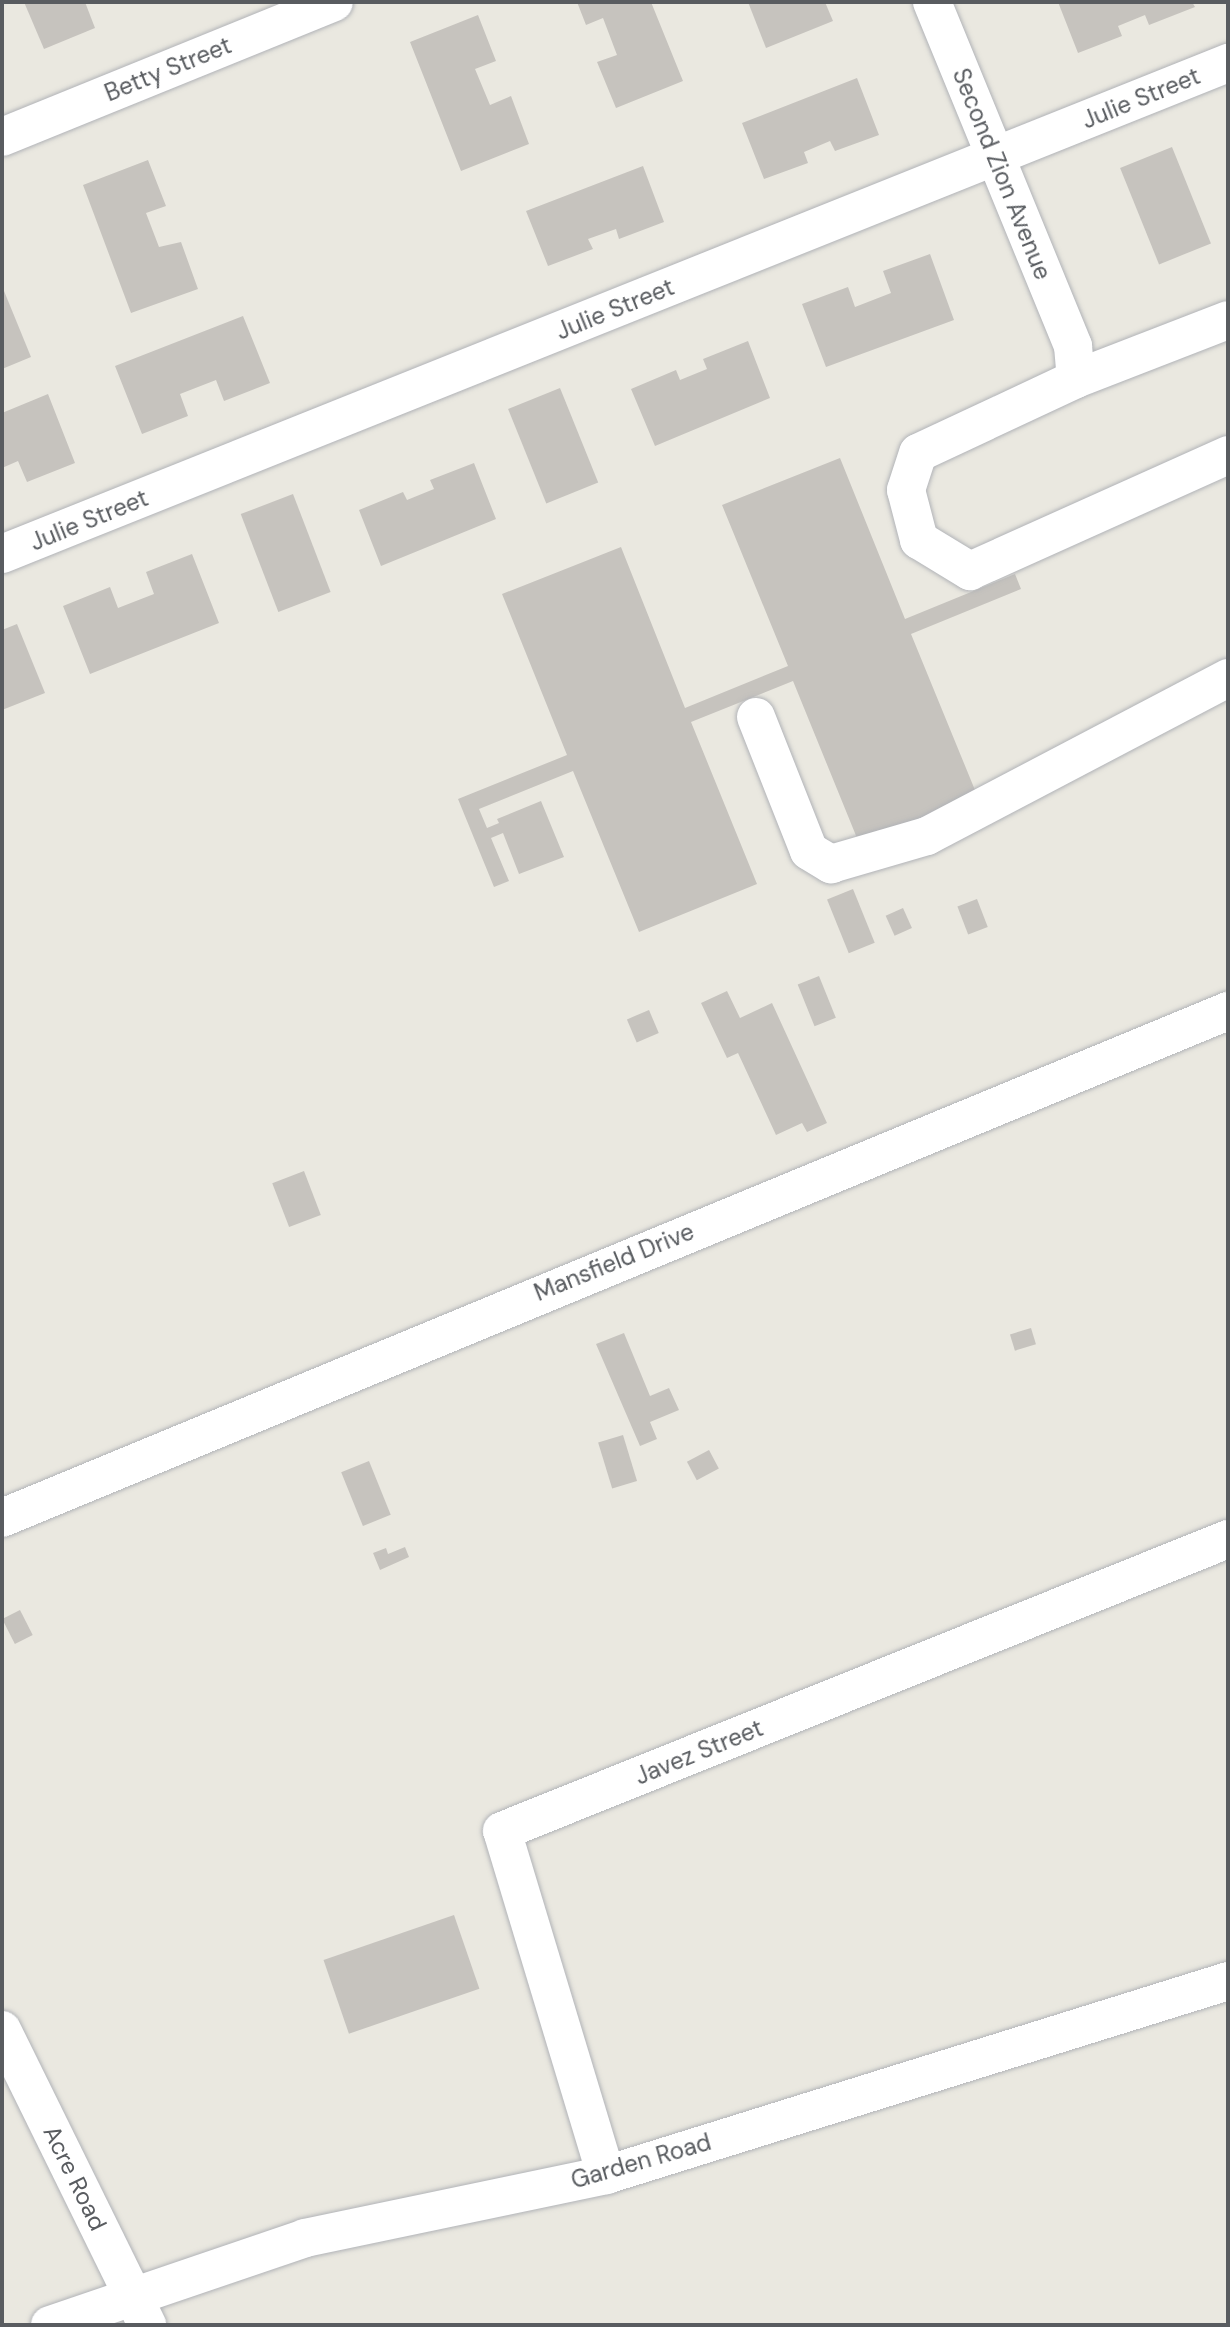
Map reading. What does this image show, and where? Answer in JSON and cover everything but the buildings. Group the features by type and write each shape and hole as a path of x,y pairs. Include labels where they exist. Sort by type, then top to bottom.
{"street":[{"name":"Betty Street","path":"2,137 334,2"},
{"name":"Second Zion Avenue","path":"932,2 1074,362"},
{"name":"Julie Street","path":"2,554 1228,64"},
{"path":"1228,320 1074,362 918,453 906,490 919,540 970,571 1228,455"},
{"path":"756,717 809,851 831,864 927,836 1228,678"},
{"name":"Mansfield Drive","path":"2,1518 1228,1011"},
{"name":"Javez Street","path":"606,2175 502,1831 1228,1539"},
{"name":"Garden Road","path":"50,2325 141,2312 305,2238 606,2175 1228,1981"},
{"name":"Acre Road","path":"2,2030 141,2312"}]}
